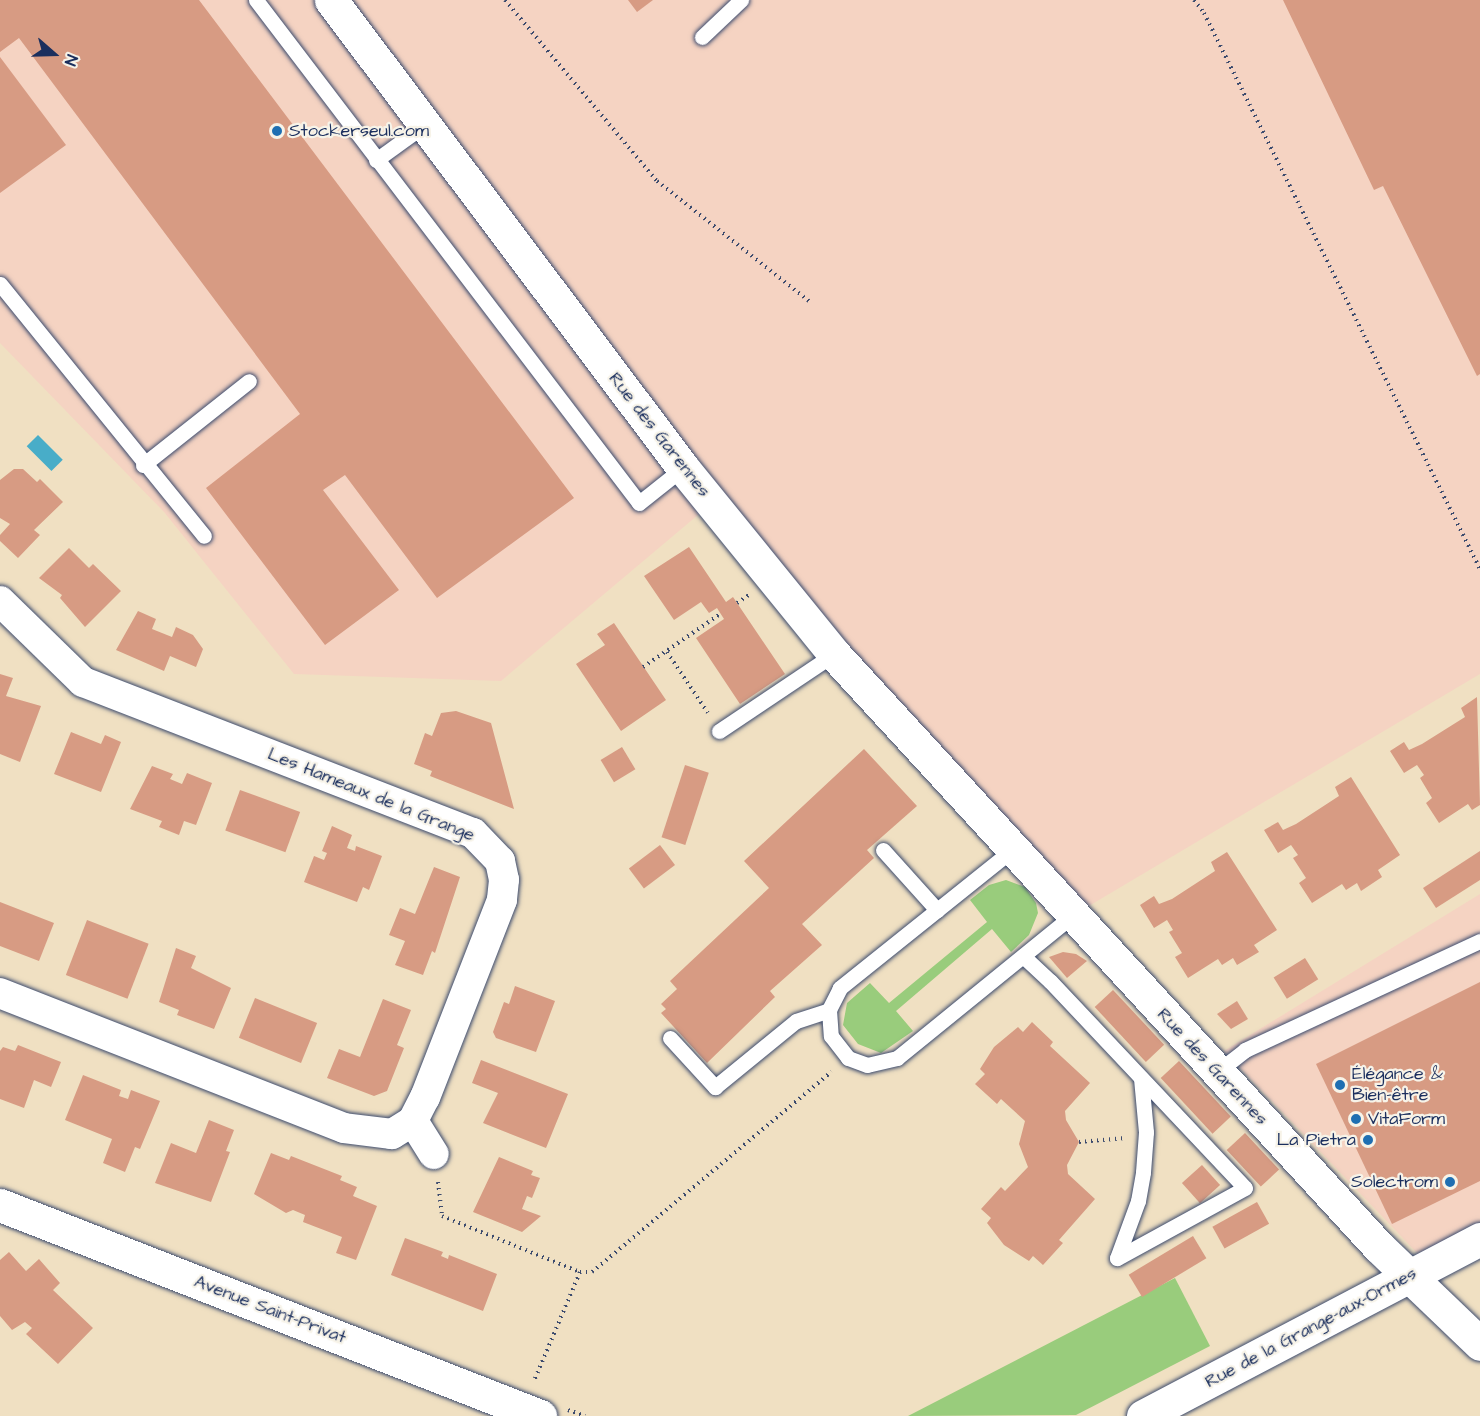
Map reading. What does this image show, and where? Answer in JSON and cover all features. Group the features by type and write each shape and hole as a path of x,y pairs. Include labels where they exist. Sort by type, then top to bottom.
{"street":[{"name":"Rue des Garennes","path":"331,0 423,126 683,468 834,654 1072,916 1218,1072 1410,1276 1480,1344"},
{"name":"Les Hameaux de la Grange","path":"0,601 83,682 473,833 488,845 500,861 504,880 502,900 413,1121"},
{"path":"0,993 344,1128 392,1134 413,1121 434,1154"},
{"name":"Avenue Saint-Privat","path":"0,1205 531,1413"},
{"name":"Rue de la Grange-aux-Ormes","path":"1143,1416 1480,1239"}],"lane":[{"path":"256,0 639,503 683,468"},
{"path":"702,37 741,0"},
{"path":"376,160 423,126"},
{"path":"0,284 142,465 204,536"},
{"path":"142,465 249,381"},
{"path":"719,731 834,654"},
{"path":"883,850 937,910"},
{"path":"1012,850 840,988 829,1010 831,1036 848,1058 867,1065 897,1058 1072,916"},
{"path":"1218,1072 1245,1050 1480,941"},
{"path":"1023,956 1141,1078 1245,1188 1117,1258 1138,1201 1146,1136 1141,1078"},
{"path":"670,1038 715,1087 796,1021 829,1010"}],"path":[{"path":"505,0 657,181 809,301"},
{"path":"1194,0 1204,13 1480,568"},
{"path":"643,666 667,652 720,614"},
{"path":"667,652 719,731"},
{"path":"434,1154 442,1216 580,1272 592,1272 848,1058"},
{"path":"1079,1142 1146,1136"},
{"path":"531,1413 580,1272"}],"shaded area":[{"path":"0,0 1480,0 1480,674 1072,916 711,504 501,681 294,674 164,512 0,343"},
{"path":"1480,894 1480,1222 1419,1255 1224,1051"}],"green space":[{"path":"1006,880 1025,887 1036,903 1038,913 1029,935 1011,952 992,929 896,1011 913,1031 881,1053 858,1044 843,1025 847,1003 870,983 889,1003 987,922 970,900 989,885"},
{"path":"1175,1278 1210,1346 1076,1415 908,1416"}],"water":[{"path":"38,435 63,460 51,471 27,446"}],"building":[{"path":"0,0 199,0 574,498 437,598 345,475 323,490 399,590 325,645 206,488 300,414 19,38 0,52"},
{"path":"628,0 653,0 637,12"},
{"path":"1283,0 1480,0 1480,374 1477,376 1383,186 1374,190"},
{"path":"0,57 66,145 0,193"},
{"path":"14,469 23,469 37,482 40,479 63,502 34,530 40,535 18,558 0,541 0,535 10,524 0,518 0,480"},
{"path":"689,547 726,602 733,597 785,674 740,704 696,638 724,619 717,608 709,613 701,602 674,620 644,576"},
{"path":"69,548 89,568 93,564 121,591 85,627 60,598 62,595 39,578"},
{"path":"138,611 156,619 152,629 172,637 176,627 193,635 203,649 196,667 170,656 164,671 116,650"},
{"path":"614,623 666,700 621,731 576,664 605,645 597,634"},
{"path":"0,674 13,678 6,696 41,706 20,762 0,754"},
{"path":"1477,697 1480,805 1472,810 1468,804 1439,823 1426,803 1432,798 1420,778 1424,775 1417,765 1404,773 1390,751 1404,742 1409,750 1422,744 1465,717 1461,708"},
{"path":"456,711 491,723 514,809 430,776 432,771 414,764 425,733 432,736 441,713"},
{"path":"71,732 101,744 105,735 121,742 101,792 54,774"},
{"path":"622,747 635,769 614,782 601,760"},
{"path":"864,749 917,806 867,850 874,858 802,924 822,945 770,991 775,997 707,1063 661,1013 666,1009 661,1004 677,989 670,981 769,888 744,861"},
{"path":"685,765 709,773 685,845 662,837"},
{"path":"152,766 173,774 170,779 182,784 187,773 212,783 196,825 184,821 179,835 159,827 162,821 130,809"},
{"path":"1351,777 1400,855 1378,870 1382,877 1361,891 1357,883 1346,890 1342,884 1312,903 1299,883 1306,878 1293,858 1298,855 1291,845 1278,853 1264,830 1278,822 1283,830 1296,824 1339,796 1335,787"},
{"path":"240,790 300,812 285,852 225,830"},
{"path":"332,826 352,835 347,848 355,851 356,846 382,856 369,890 363,887 357,902 304,882 314,856 324,860 327,853 322,851"},
{"path":"660,845 675,865 644,888 629,868"},
{"path":"1480,851 1480,880 1436,908 1423,888"},
{"path":"1227,852 1277,930 1254,945 1259,952 1237,965 1233,958 1222,965 1218,959 1188,978 1175,957 1182,953 1169,932 1173,930 1167,920 1154,928 1140,905 1154,896 1159,904 1172,899 1215,871 1211,862"},
{"path":"434,867 460,877 435,953 432,951 423,975 395,965 405,941 389,935 400,908 415,914"},
{"path":"0,902 54,923 39,961 0,946"},
{"path":"87,920 149,944 127,999 66,975"},
{"path":"176,948 196,956 191,968 231,988 214,1029 177,1015 179,1010 159,1002"},
{"path":"1063,952 1076,954 1087,961 1067,978 1049,957"},
{"path":"1305,958 1318,979 1287,999 1274,978"},
{"path":"1480,982 1480,1181 1392,1224 1316,1064"},
{"path":"515,986 555,1001 536,1052 496,1038 493,1032 504,1002 509,1004"},
{"path":"1113,990 1164,1045 1146,1062 1095,1007"},
{"path":"255,998 317,1023 301,1063 239,1038"},
{"path":"383,999 411,1010 397,1045 404,1048 387,1091 374,1096 327,1078 339,1049 360,1057"},
{"path":"1237,1001 1248,1019 1231,1029 1217,1014"},
{"path":"1032,1022 1053,1042 1050,1046 1090,1083 1065,1111 1066,1120 1079,1142 1067,1165 1068,1174 1095,1199 1059,1240 1063,1243 1043,1265 1033,1256 1029,1261 1004,1245 987,1223 991,1218 981,1209 1001,1187 1005,1191 1028,1167 1019,1144 1025,1121 1001,1099 997,1104 975,1084 985,1074 980,1069 994,1047 1018,1027 1023,1032"},
{"path":"18,1045 61,1062 51,1087 34,1080 24,1108 0,1099 0,1051 3,1047 15,1051"},
{"path":"481,1060 568,1094 546,1148 483,1123 498,1093 472,1083"},
{"path":"1179,1061 1231,1117 1213,1134 1161,1078"},
{"path":"83,1075 121,1090 119,1096 128,1099 131,1090 160,1101 140,1149 135,1147 125,1172 103,1163 112,1139 65,1120"},
{"path":"209,1120 234,1130 226,1151 230,1152 211,1202 155,1183 171,1143 196,1153"},
{"path":"1245,1133 1279,1170 1261,1187 1227,1150"},
{"path":"271,1153 289,1160 291,1156 342,1176 340,1180 357,1187 353,1196 377,1206 356,1260 336,1253 342,1237 303,1222 305,1215 293,1210 286,1213 254,1194"},
{"path":"499,1157 533,1171 531,1175 540,1178 532,1198 527,1196 522,1209 541,1216 522,1232 473,1212"},
{"path":"1202,1165 1220,1185 1200,1203 1182,1183"},
{"path":"1257,1202 1269,1224 1225,1249 1212,1227"},
{"path":"1193,1236 1206,1258 1142,1297 1129,1275"},
{"path":"405,1238 443,1252 441,1256 448,1259 449,1255 497,1274 483,1311 391,1275"},
{"path":"9,1252 26,1271 39,1259 60,1283 53,1290 93,1328 58,1364 26,1334 32,1328 25,1322 12,1330 0,1316 0,1260"}],"place":[{"name":"Stockerseul.com","path":"277,131"},
{"name":"Élégance & Bien-être","path":"1340,1085"},
{"name":"VitaForm","path":"1356,1119"},
{"name":"La Pietra","path":"1368,1140"},
{"name":"Solectrom","path":"1450,1182"}]}
